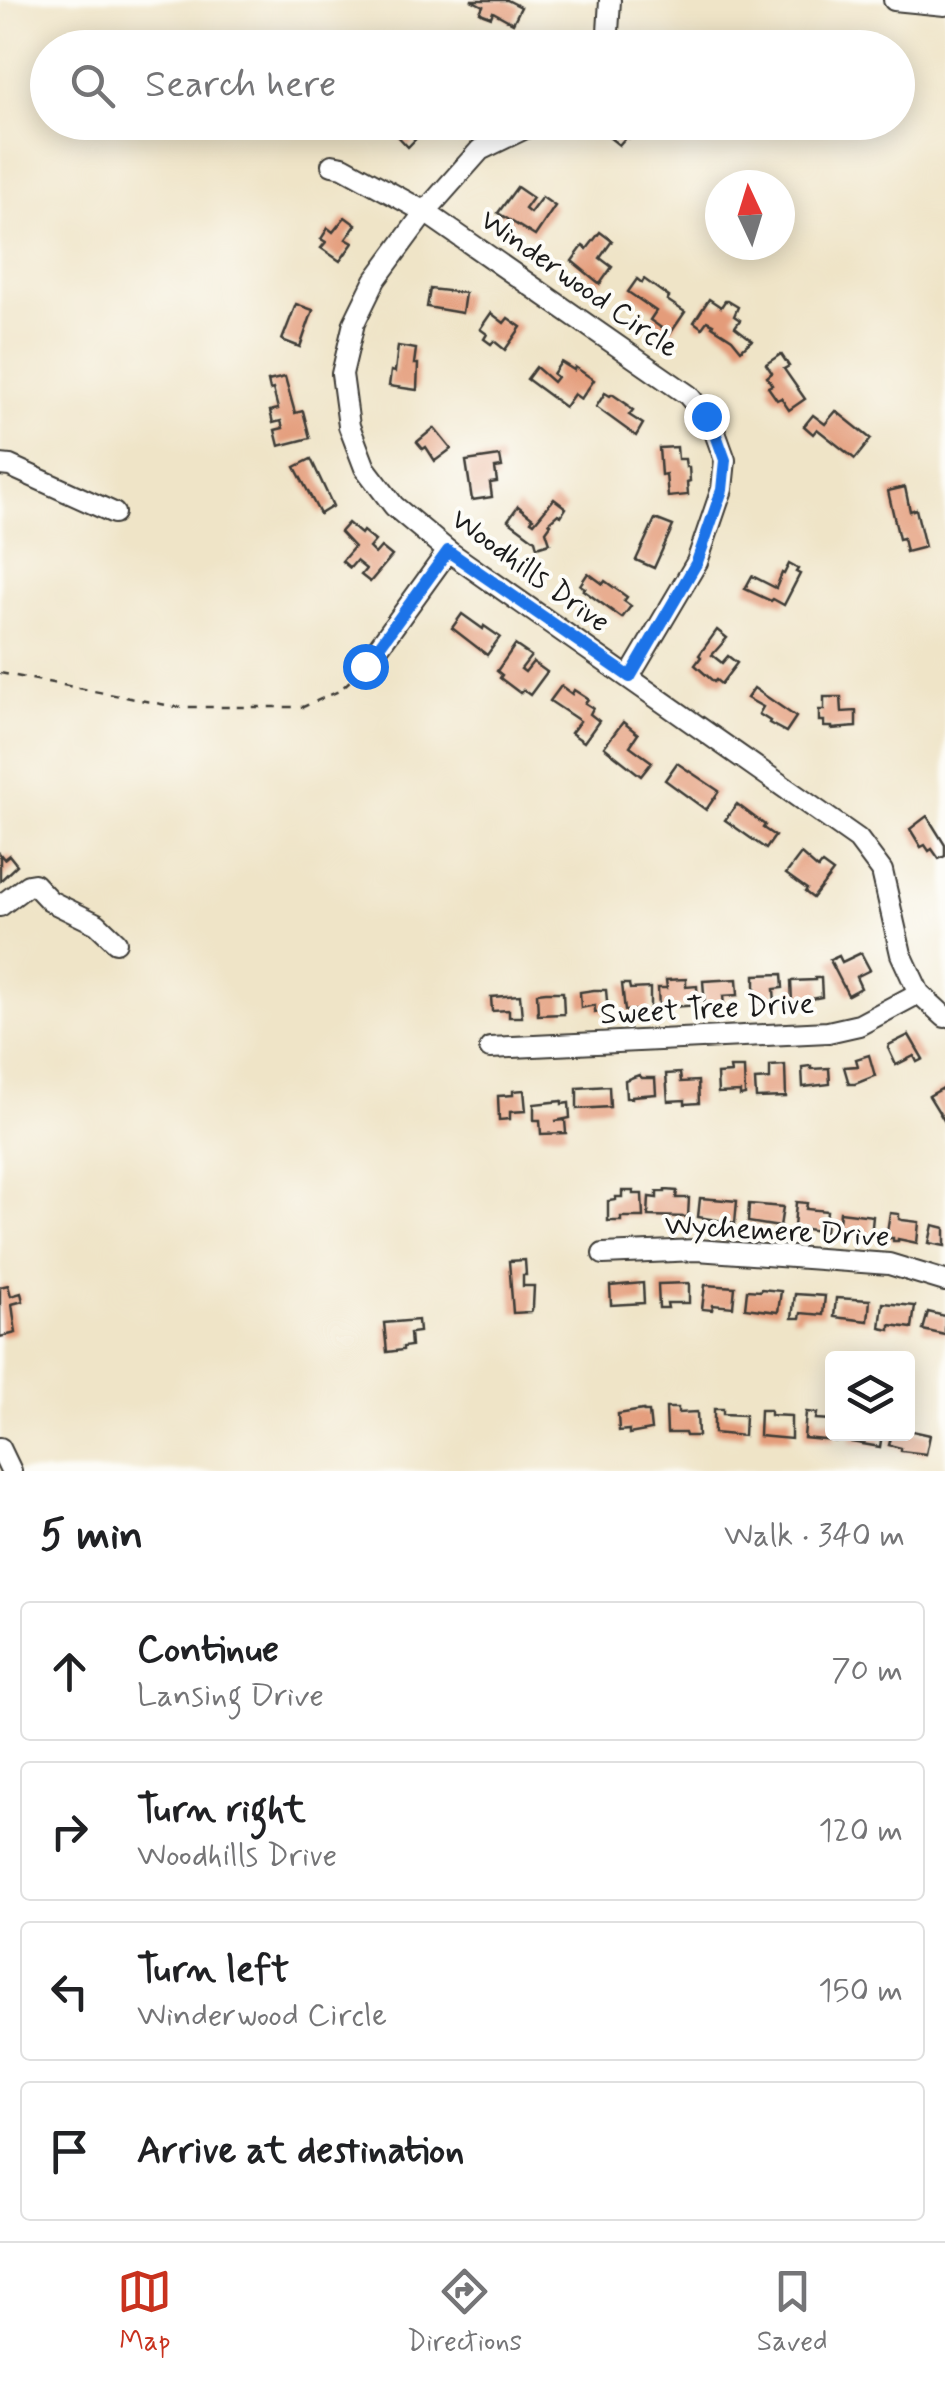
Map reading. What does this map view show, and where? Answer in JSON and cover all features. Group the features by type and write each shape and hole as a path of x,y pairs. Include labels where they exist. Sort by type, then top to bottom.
{"street":[{"path":"608,30 610,0"},
{"path":"894,0 945,5"},
{"name":"Woodhills Drive","path":"501,140 480,150 424,212 375,280 354,323 342,374 349,426 365,468 394,506 448,551 858,839 882,871 901,954 919,993 945,1017"},
{"name":"Winderwood Circle","path":"332,165 343,167 424,212 688,395 712,424 725,460 722,490 697,562 630,677"},
{"path":"0,465 114,513"},
{"path":"365,666 448,551"},
{"path":"0,906 34,884 50,901 97,924 116,942"},
{"name":"Sweet Tree Drive","path":"490,1048 828,1032 859,1026 919,993"},
{"name":"Wychemere Drive","path":"603,1254 697,1250 889,1264 945,1281"},
{"path":"0,1448 10,1471"}],"path":[{"path":"0,673 177,707 303,707 340,691 365,666"}],"building":[{"path":"471,0 507,0 521,7 513,23 493,12 491,17 483,14 483,6"},
{"path":"517,187 533,198 525,209 530,213 542,197 555,206 535,236 498,213"},
{"path":"345,217 356,225 346,239 353,243 340,261 321,248 326,242 321,239 328,228 333,232"},
{"path":"600,232 612,241 600,258 612,267 600,284 572,261"},
{"path":"637,279 642,283 644,279 685,312 670,334 650,320 656,311 628,292"},
{"path":"430,289 465,293 462,313 427,307"},
{"path":"709,299 721,307 728,301 738,307 734,316 740,320 735,327 752,340 741,350 713,324 707,321 702,328 694,322"},
{"path":"296,304 313,310 300,347 282,340"},
{"path":"491,313 504,323 508,318 521,327 505,350 484,339 487,334 480,329"},
{"path":"398,346 416,349 417,390 389,386"},
{"path":"781,354 789,366 784,369 805,399 789,410 768,387 772,385 767,377 772,373 766,364"},
{"path":"561,362 594,380 581,399 574,394 565,407 527,379 536,367 553,382"},
{"path":"285,377 295,413 303,411 310,438 279,446 275,430 283,428 281,421 273,423 270,411 278,409 268,381"},
{"path":"605,393 633,410 629,415 643,424 636,436 596,407"},
{"path":"836,411 871,439 855,459 817,429 813,434 804,426 813,415 825,424"},
{"path":"434,428 451,449 435,461 426,447 423,449 417,442"},
{"path":"677,447 678,459 685,459 689,467 688,495 668,497 659,448"},
{"path":"500,456 502,467 495,468 497,482 490,483 492,497 472,500 466,461"},
{"path":"311,459 333,506 320,514 295,467"},
{"path":"905,487 910,511 916,509 925,547 906,552 903,538 899,539 888,491"},
{"path":"554,499 566,508 549,522 546,531 550,543 537,547 535,540 508,520 518,506 534,523"},
{"path":"655,519 673,526 654,568 636,560"},
{"path":"348,523 375,541 369,548 375,554 381,547 392,556 370,582 361,575 366,569 356,561 350,568 342,561 354,547 340,532"},
{"path":"789,564 800,574 784,605 745,589 752,576 776,588"},
{"path":"588,573 627,597 624,601 631,606 622,618 583,590 580,585"},
{"path":"462,614 500,637 487,655 452,628"},
{"path":"717,630 727,638 712,655 722,663 728,656 737,663 721,684 695,665"},
{"path":"515,645 531,656 521,669 525,672 533,662 547,672 530,695 523,690 520,693 497,671"},
{"path":"561,686 588,699 585,703 593,708 590,714 599,721 584,742 571,733 580,721 550,701"},
{"path":"754,688 796,717 786,732 769,723 759,714 763,707 747,698"},
{"path":"824,697 841,697 842,712 856,711 856,727 824,727 824,721 819,721 819,710 824,710"},
{"path":"623,722 638,734 630,746 652,762 641,776 604,747"},
{"path":"677,763 719,791 706,810 665,780"},
{"path":"737,804 775,836 766,849 725,820"},
{"path":"927,816 945,845 945,856 939,859 932,849 921,847 910,829"},
{"path":"0,854 4,859 9,855 17,865 0,881"},
{"path":"801,854 818,869 822,864 833,872 813,898 786,874"},
{"path":"861,953 870,970 856,977 861,988 848,995 830,960 839,956 842,962"},
{"path":"782,974 783,988 774,989 775,1003 755,999 755,975"},
{"path":"821,978 822,997 792,1003 791,981"},
{"path":"686,979 686,987 697,986 698,1005 659,1008 658,988 667,988 666,980"},
{"path":"737,979 738,995 723,996 724,1006 705,1007 703,981"},
{"path":"622,984 629,984 630,989 650,988 650,1010 625,1011"},
{"path":"606,990 608,1012 595,1012 595,1005 581,1008 580,992"},
{"path":"563,992 564,1014 538,1015 537,993"},
{"path":"520,995 522,1017 509,1017 509,1010 492,1011 491,997"},
{"path":"909,1035 923,1059 917,1062 914,1056 896,1065 889,1045"},
{"path":"869,1055 875,1076 849,1084 844,1067 858,1066 856,1059"},
{"path":"785,1065 786,1097 756,1098 755,1080 770,1079 770,1066"},
{"path":"802,1067 829,1068 830,1084 803,1087"},
{"path":"730,1068 744,1068 745,1095 718,1093 717,1074 731,1073"},
{"path":"680,1073 681,1082 698,1081 699,1103 668,1101 666,1074"},
{"path":"639,1075 655,1078 656,1094 626,1098 625,1080"},
{"path":"609,1086 610,1107 577,1109 577,1088"},
{"path":"945,1087 945,1122 929,1096"},
{"path":"524,1090 526,1111 510,1112 510,1119 499,1120 498,1096"},
{"path":"569,1103 570,1118 555,1121 565,1120 566,1133 541,1134 540,1120 534,1120 534,1104"},
{"path":"622,1191 642,1194 643,1217 608,1221 608,1201 622,1197"},
{"path":"677,1191 676,1198 689,1198 688,1217 648,1216 649,1197 657,1198 657,1192"},
{"path":"700,1198 737,1201 735,1223 698,1217"},
{"path":"796,1202 807,1203 806,1209 827,1211 825,1232 794,1227"},
{"path":"749,1204 783,1207 780,1227 748,1222"},
{"path":"840,1212 873,1216 871,1237 838,1231"},
{"path":"890,1213 899,1214 902,1220 919,1222 917,1243 886,1238"},
{"path":"933,1225 945,1228 945,1246 929,1243"},
{"path":"525,1260 523,1286 534,1286 533,1307 531,1312 513,1313 509,1261"},
{"path":"643,1283 644,1303 611,1305 610,1286"},
{"path":"689,1283 689,1303 667,1303 668,1308 659,1308 658,1284"},
{"path":"8,1285 11,1296 21,1293 23,1301 12,1304 16,1333 0,1337 0,1287"},
{"path":"705,1285 735,1287 733,1307 713,1305 712,1310 702,1309"},
{"path":"747,1290 781,1291 778,1312 745,1308"},
{"path":"795,1294 825,1296 823,1315 801,1313 800,1318 792,1318"},
{"path":"836,1298 870,1300 868,1321 834,1317"},
{"path":"883,1303 915,1306 912,1328 880,1328"},
{"path":"928,1312 945,1316 945,1335 923,1330"},
{"path":"418,1320 419,1332 410,1333 411,1346 387,1352 384,1323"},
{"path":"666,1408 678,1408 678,1413 697,1412 698,1436 667,1433"},
{"path":"714,1409 723,1409 723,1414 745,1415 744,1436 714,1433"},
{"path":"760,1410 770,1410 770,1415 791,1416 791,1439 759,1436"},
{"path":"649,1412 651,1430 629,1434 629,1430 619,1431 618,1414"},
{"path":"806,1412 817,1413 816,1419 825,1420 825,1440 804,1438"},
{"path":"915,1432 930,1435 926,1454 889,1445 890,1441 915,1441"},
{"path":"851,1441 881,1441 880,1447"}],"route":[{"path":"365,666 448,551 630,677 697,562 722,490 725,460 706,416"}]}
